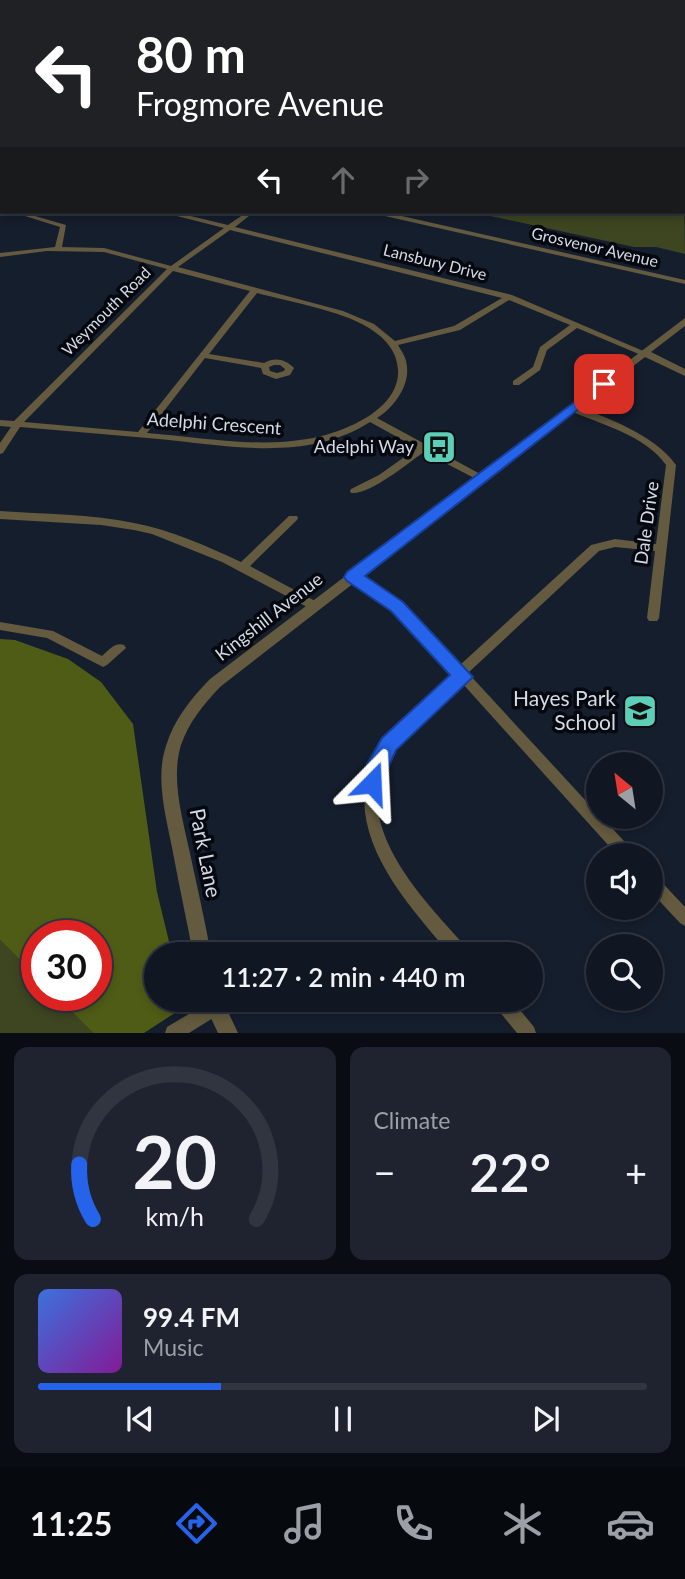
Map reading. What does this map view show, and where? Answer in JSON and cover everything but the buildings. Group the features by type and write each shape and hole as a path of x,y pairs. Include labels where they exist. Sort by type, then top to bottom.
{"street":[{"name":"Lansbury Drive","path":"175,214 509,297 644,353 685,373"},
{"name":"Weymouth Road","path":"0,451 18,424 172,268 248,214"},
{"name":"Grosvenor Avenue","path":"385,214 685,282"},
{"path":"28,216 64,226 58,248"},
{"path":"0,255 58,248 104,250 349,316 371,326 394,344 457,328 509,297"},
{"path":"140,435 255,290"},
{"name":"Kingshill Avenue","path":"170,760 181,724 203,694 685,321"},
{"path":"516,383 537,368 543,349 576,325"},
{"name":"Adelphi Crescent","path":"0,423 239,443 291,444 329,438 371,419 392,402 402,384 404,364 394,344"},
{"path":"202,355 265,366"},
{"name":"Dale Drive","path":"571,408 643,440 668,458 672,470 653,618"},
{"path":"371,419 480,478"},
{"path":"355,491 383,477 425,447"},
{"path":"0,515 136,527 192,546 315,606"},
{"path":"241,568 293,518"},
{"path":"451,942 389,864 375,826 371,792 378,764 389,744 595,548 615,543 660,548"},
{"path":"353,577 397,606 616,843"},
{"path":"0,626 49,634 103,662 120,648"},
{"name":"Park Lane","path":"170,760 171,798 200,942"},
{"path":"663,894 685,918"},
{"path":"173,1033 201,1012"},
{"path":"218,1012 228,1033"},
{"path":"511,1012 528,1033"}],"green space":[{"path":"481,214 684,214 685,254 656,247 634,247"},
{"path":"0,639 15,640 68,659 101,682 133,724 157,892 169,942 144,942 144,1012 176,1012 144,1033 93,1033 71,1011 112,1011 112,920 21,920 21,961 0,940"},
{"path":"0,940 21,961 21,1011 71,1011 93,1033 0,1033"}],"place":[{"name":"Adelphi Way","path":"439,447"},
{"name":"Hayes Park School","path":"640,711"}],"route":[{"path":"372,783 382,754 389,744 449,685 463,677 403,611 353,577 604,384"}]}
